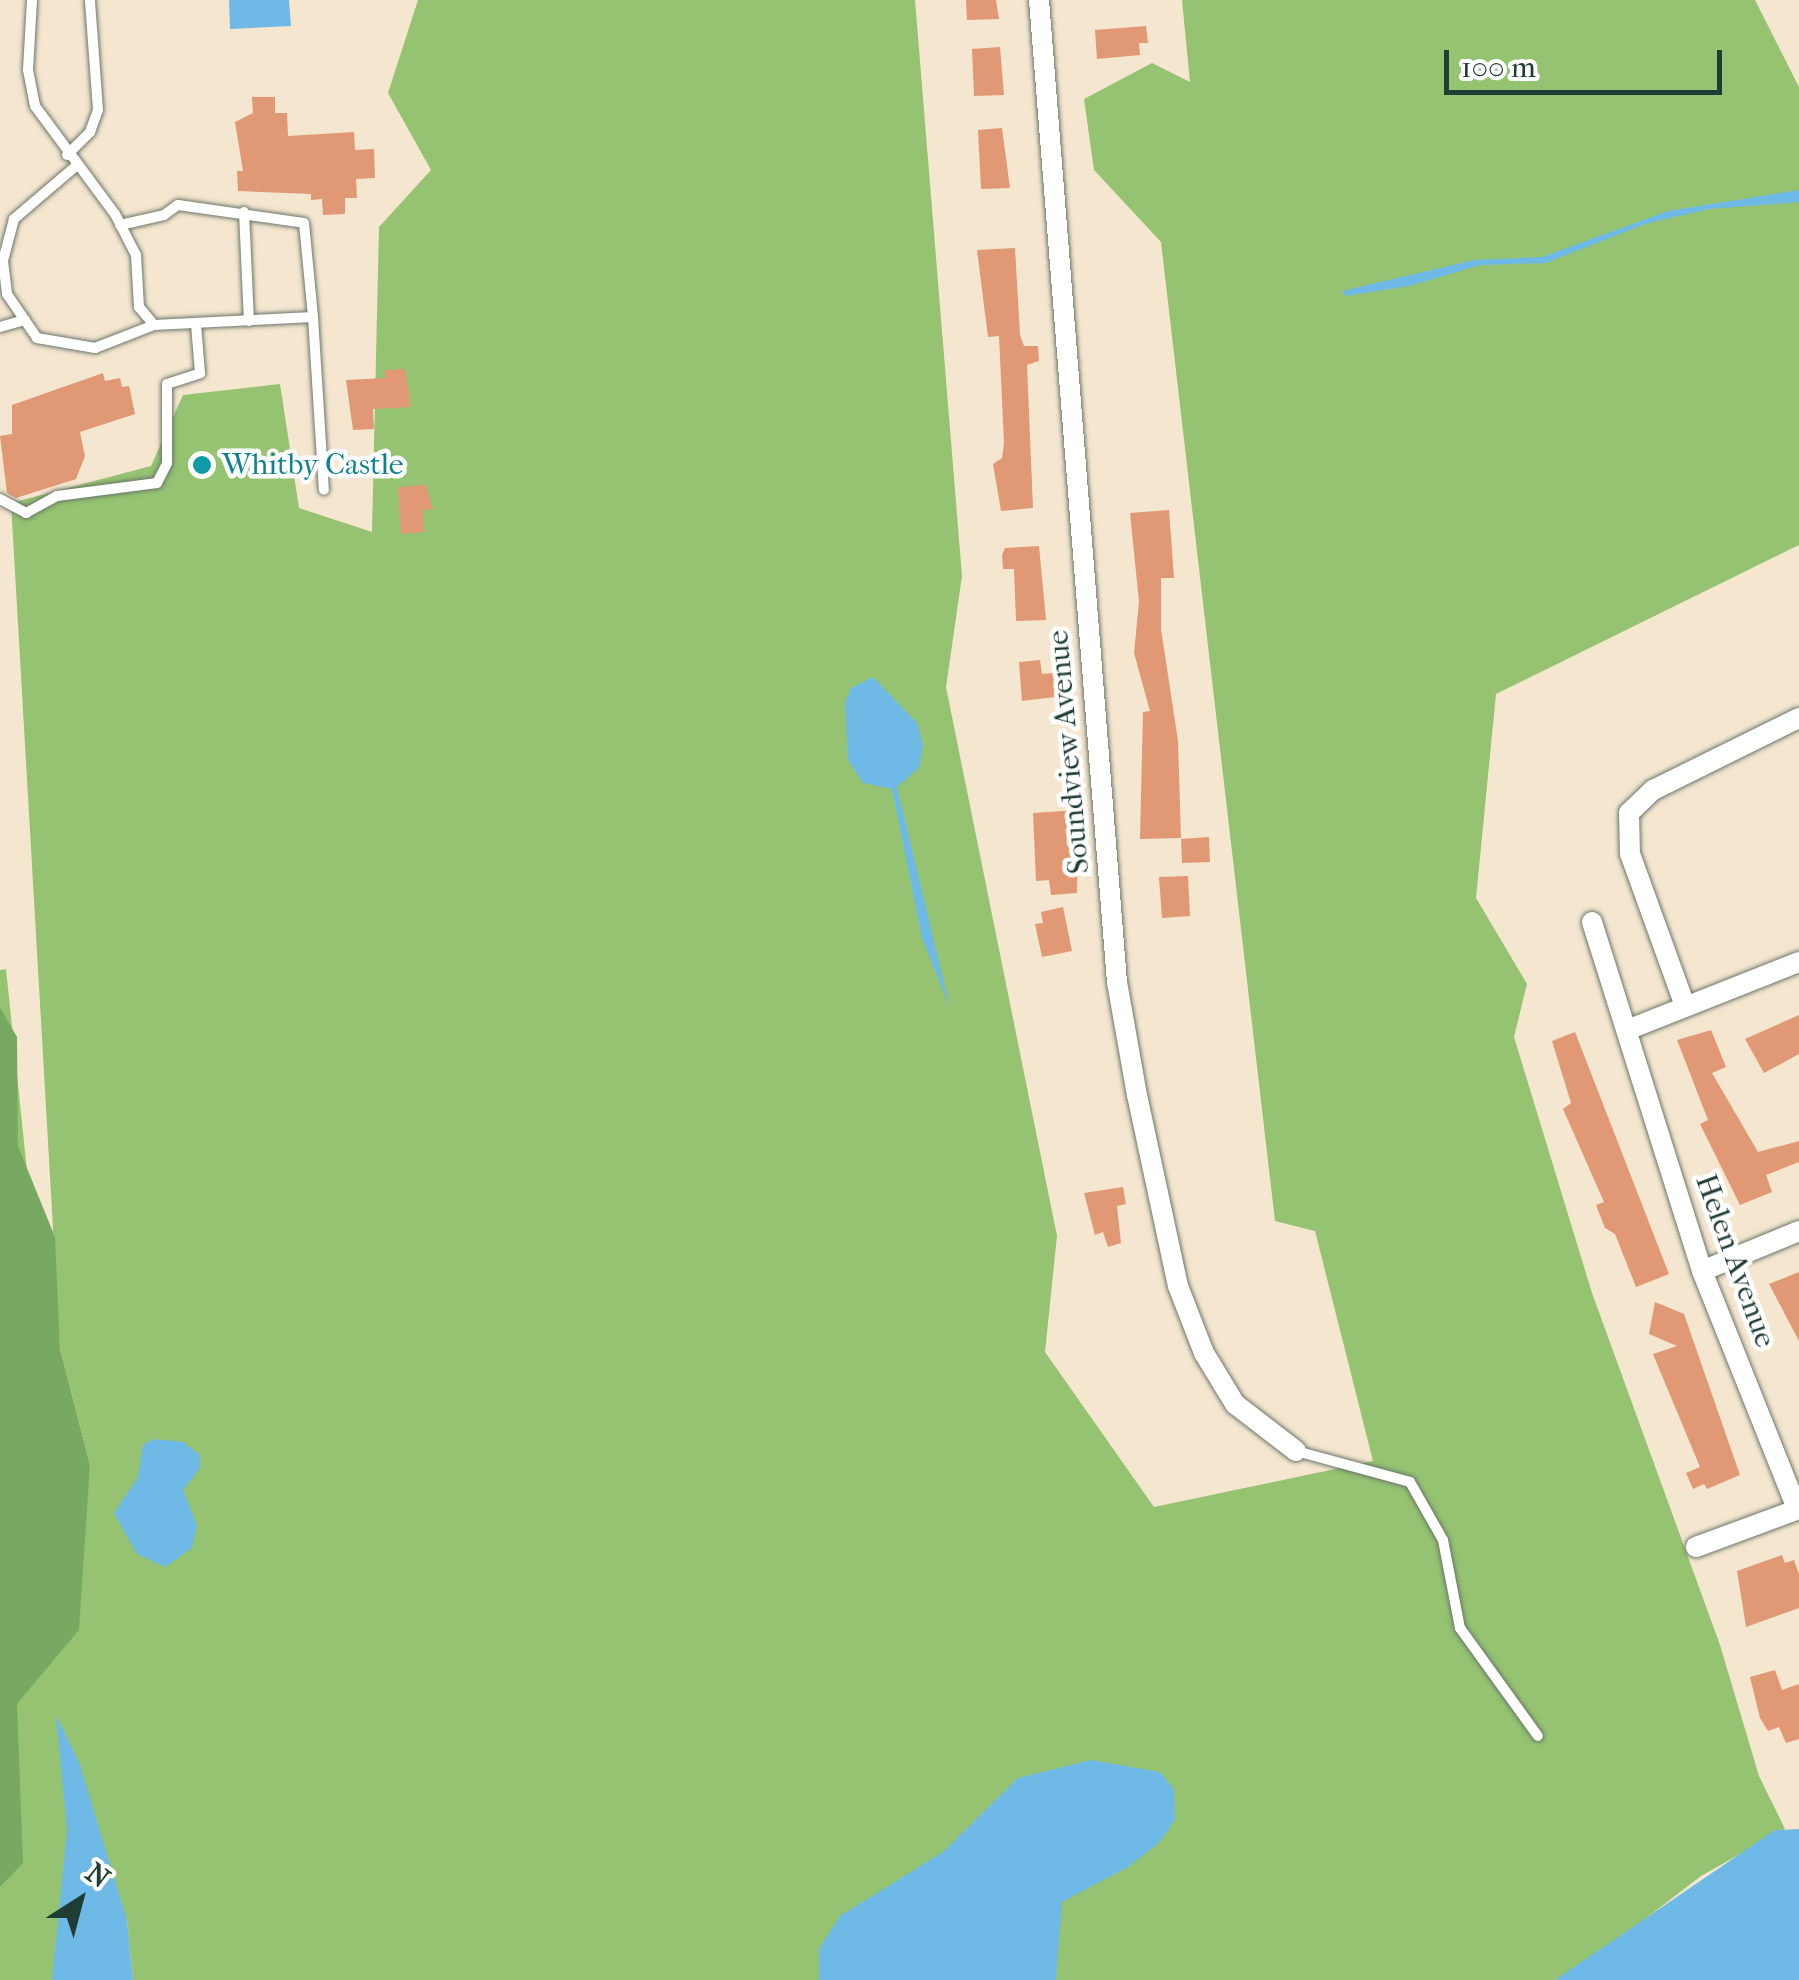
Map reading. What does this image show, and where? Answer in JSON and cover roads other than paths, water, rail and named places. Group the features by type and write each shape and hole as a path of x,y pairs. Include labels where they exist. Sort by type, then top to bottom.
{"street":[{"name":"Soundview Avenue","path":"1039,0 1115,963 1130,1058 1178,1286 1204,1353 1235,1404 1296,1451"},
{"path":"1684,1003 1626,829 1629,813 1652,790 1799,718"},
{"name":"Helen Avenue","path":"1592,922 1702,1271 1798,1509"},
{"path":"1626,1030 1684,1003 1799,962"},
{"path":"1702,1271 1799,1230"},
{"path":"1696,1547 1798,1509"}],"lane":[{"path":"32,0 28,70 36,106 120,225 136,255 138,308 154,324"},
{"path":"67,155 90,132 98,110 90,0"},
{"path":"76,166 14,219 3,262 8,294 37,338 95,348 154,324 313,317"},
{"path":"120,225 164,215 178,205 304,223 324,490"},
{"path":"244,212 248,320"},
{"path":"0,218 14,219"},
{"path":"0,327 25,320"},
{"path":"0,499 26,513 57,496 157,483 167,464 167,384 200,373 192,324"},
{"path":"1296,1451 1410,1482 1443,1540 1460,1628 1538,1736"}],"water":[{"path":"229,0 289,0 291,26 230,29"},
{"path":"1799,190 1799,202 1709,209 1645,224 1546,263 1481,265 1409,286 1346,296 1342,291 1474,260 1542,257 1668,211"},
{"path":"873,677 917,723 923,746 919,768 897,787 950,1008 922,938 892,789 863,783 848,760 845,703 851,688"},
{"path":"154,1439 183,1442 200,1455 200,1468 183,1490 197,1525 192,1548 165,1567 137,1554 114,1513 138,1477 143,1445"},
{"path":"56,1715 79,1762 127,1920 133,1980 52,1980 67,1830"},
{"path":"1091,1760 1160,1772 1174,1789 1175,1820 1159,1843 1128,1867 1062,1902 1056,1980 819,1980 819,1949 840,1916 943,1852 1018,1778"},
{"path":"1799,1829 1799,1980 1555,1980 1775,1830"}],"place":[{"name":"Whitby Castle","path":"202,465"}]}
